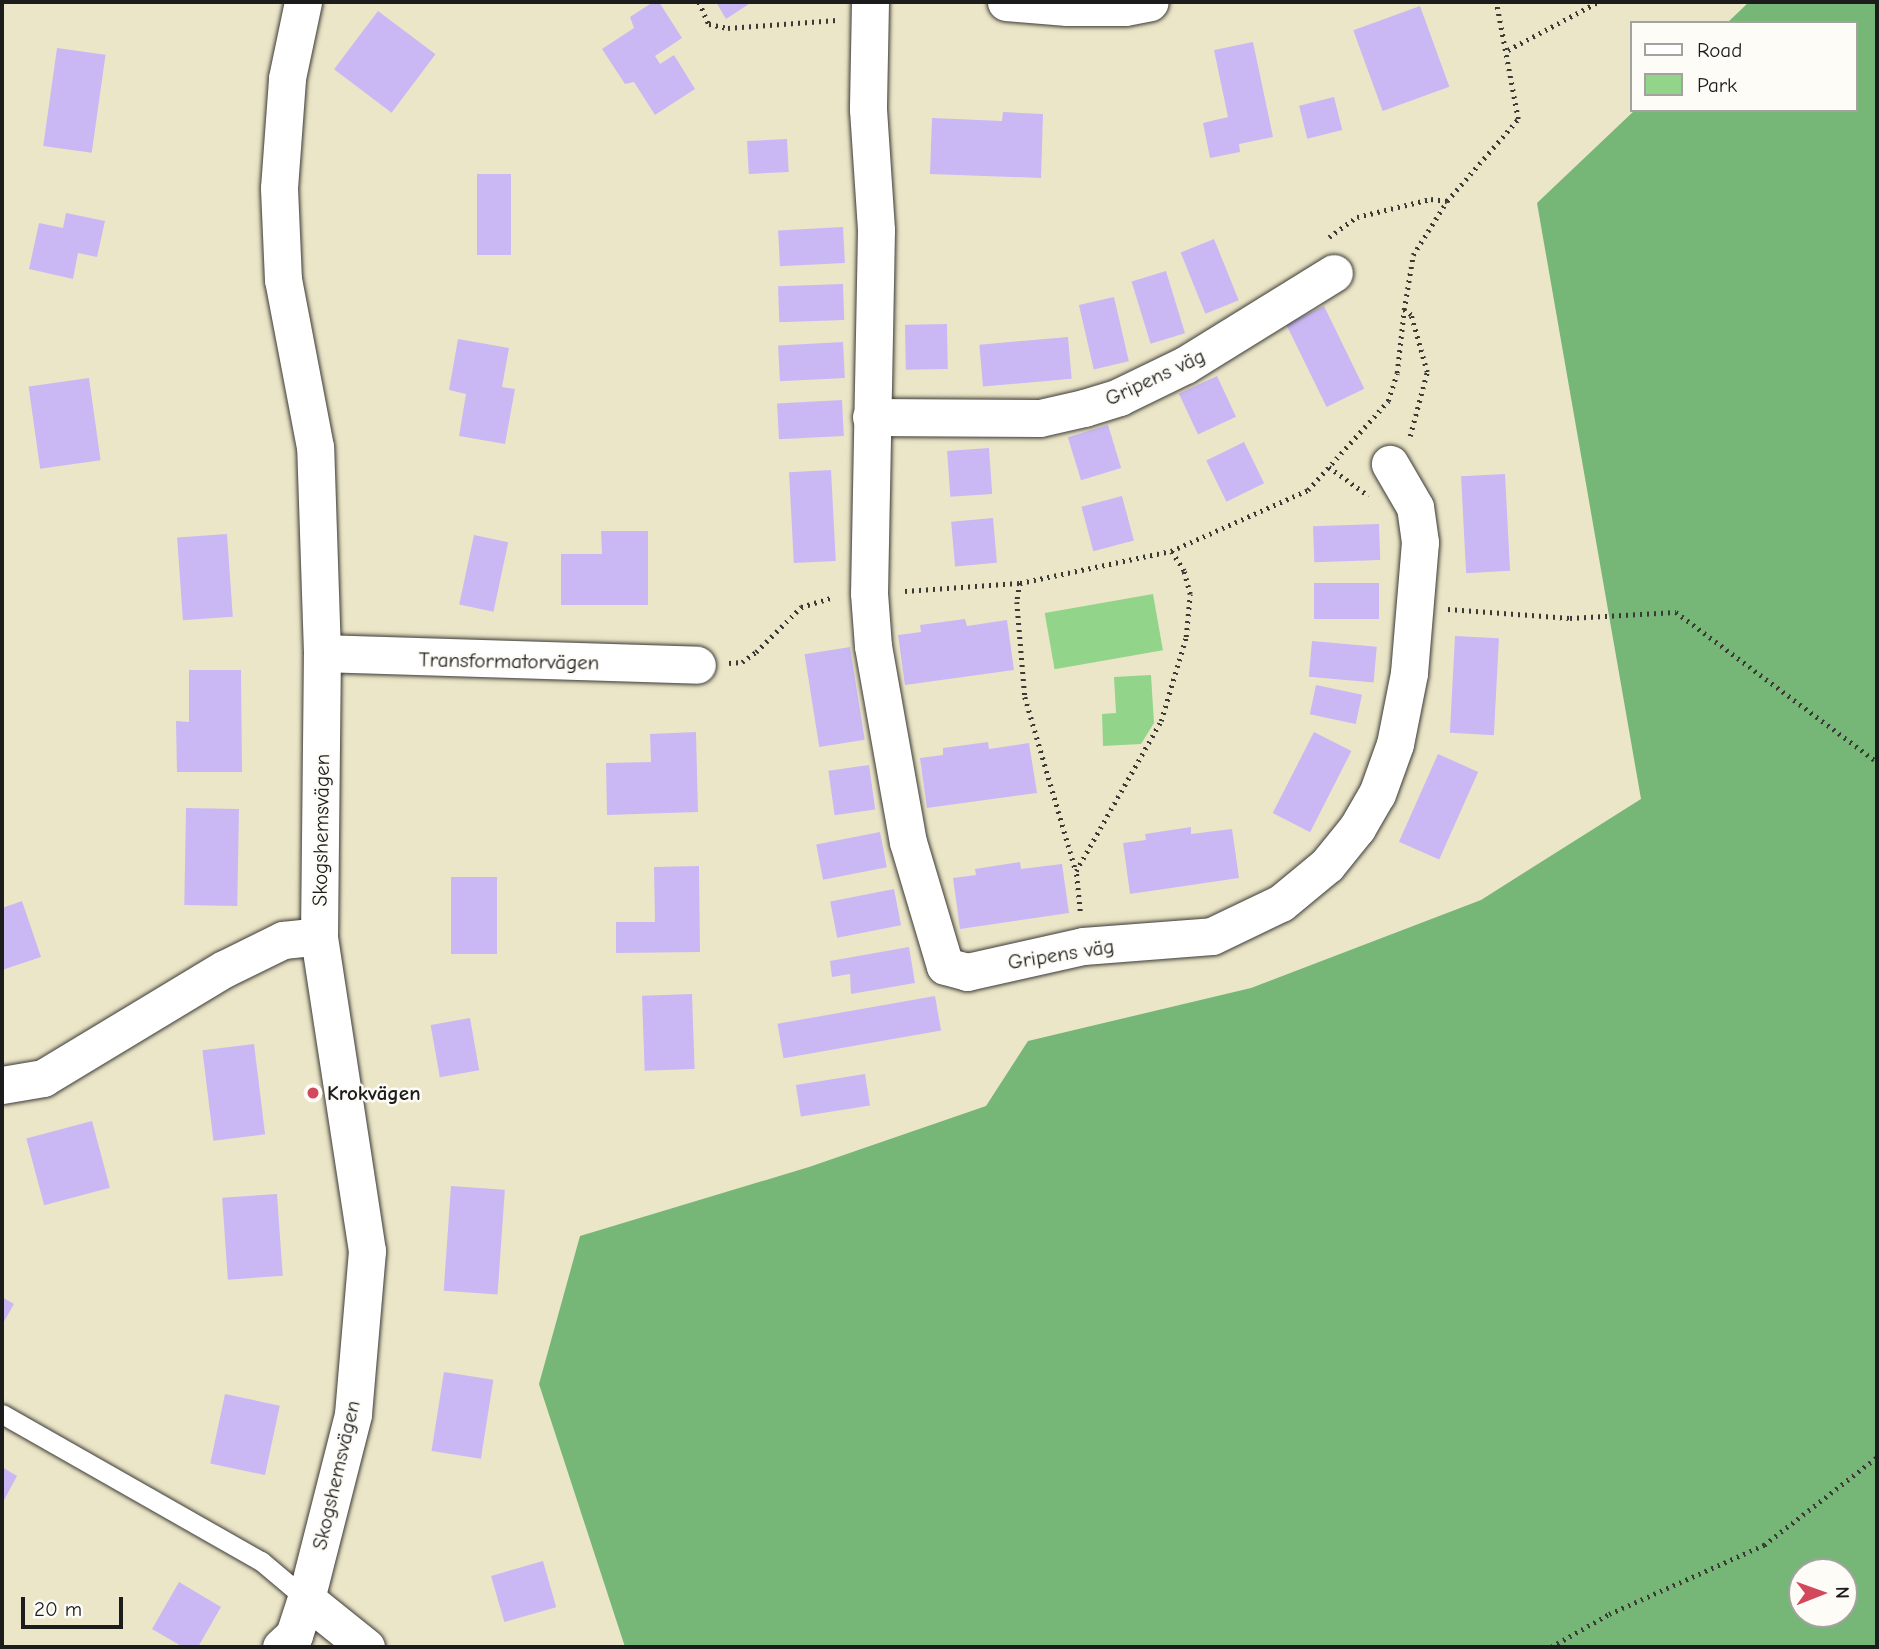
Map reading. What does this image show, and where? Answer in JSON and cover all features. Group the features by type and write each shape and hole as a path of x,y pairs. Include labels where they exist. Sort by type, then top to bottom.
{"street":[{"name":"Skogshemsvägen","path":"281,1647 294,1635 306,1599 353,1414 367,1251 319,936 323,653 315,447 283,280 279,188 287,78 303,2"},
{"path":"1006,2 1078,7 1150,2"},
{"name":"Gripens väg","path":"859,11 876,230 869,593 873,646 903,818 945,966 967,972 1083,946 1212,936 1281,903 1327,865 1357,828 1377,794 1395,744 1415,607 1418,520 1390,464"},
{"name":"Gripens väg","path":"871,417 1040,418 1084,408 1119,397 1185,365 1335,274"},
{"name":"Transformatorvägen","path":"323,653 697,664"},
{"path":"2,1085 43,1078 224,969 283,940 319,936"},
{"path":"306,1599 366,1647"}],"lane":[{"path":"2,1414 261,1561 306,1599"}],"path":[{"path":"699,2 709,24 728,28 859,11"},
{"path":"697,664 742,662 802,607 824,598 1020,583 1171,551 1279,506 1308,490 1388,401 1397,373 1413,255 1447,201 1518,119 1508,50 1496,2"},
{"path":"1508,50 1598,2"},
{"path":"1335,274 1318,245 1357,216 1431,199 1447,201"},
{"path":"1390,464 1403,461 1427,372 1411,315 1404,310"},
{"path":"1329,467 1349,483"},
{"path":"1076,871 1161,721 1191,610 1184,571 1171,551"},
{"path":"1020,583 1017,602 1025,697 1076,871 1083,946"},
{"path":"1415,607 1570,618 1676,612 1877,762"},
{"path":"1552,1647 1609,1614 1764,1545 1877,1457"}],"green space":[{"path":"1749,2 1877,2 1877,1647 625,1647 539,1384 580,1236 809,1167 986,1106 1028,1041 1251,988 1481,900 1641,799 1537,203 1633,112 1858,112 1858,21 1729,21"},
{"path":"1153,594 1163,650 1055,669 1045,613"},
{"path":"1151,675 1154,723 1141,744 1103,746 1102,714 1116,713 1114,677"}],"building":[{"path":"653,2 659,2 682,38 655,56 660,64 674,55 695,89 655,115 634,82 625,84 602,49 634,28 630,17"},
{"path":"716,2 752,2 726,19"},
{"path":"1420,6 1449,87 1383,111 1353,30"},
{"path":"378,11 436,54 392,113 334,69"},
{"path":"1253,42 1273,137 1239,144 1240,152 1210,158 1203,123 1228,117 1214,50"},
{"path":"57,48 106,55 92,153 43,146"},
{"path":"1334,97 1342,130 1307,139 1299,106"},
{"path":"1003,112 1043,114 1041,178 930,174 932,118 1002,121"},
{"path":"787,139 789,172 749,174 747,141"},
{"path":"477,174 511,174 511,255 477,255"},
{"path":"66,213 105,221 97,257 78,253 73,279 29,269 39,223 63,228"},
{"path":"843,227 845,263 780,266 778,230"},
{"path":"1214,239 1239,300 1205,314 1181,252"},
{"path":"1166,271 1185,333 1151,344 1132,282"},
{"path":"843,284 844,320 779,322 778,286"},
{"path":"1114,297 1129,361 1094,369 1079,305"},
{"path":"1324,306 1364,389 1327,407 1286,324"},
{"path":"947,324 948,369 906,370 905,325"},
{"path":"1068,337 1072,379 983,387 979,345"},
{"path":"458,339 509,348 502,387 515,389 505,444 459,436 466,394 449,390"},
{"path":"843,342 845,378 780,381 778,345"},
{"path":"1217,376 1236,417 1198,435 1179,394"},
{"path":"89,378 101,460 40,469 29,386"},
{"path":"842,400 844,436 779,439 777,403"},
{"path":"1108,425 1121,468 1081,480 1068,437"},
{"path":"1244,442 1264,483 1226,502 1206,460"},
{"path":"989,448 992,494 950,497 947,451"},
{"path":"831,470 836,561 794,563 789,472"},
{"path":"1505,474 1510,571 1466,573 1461,476"},
{"path":"1122,496 1134,540 1093,551 1081,507"},
{"path":"993,518 997,563 955,566 951,522"},
{"path":"1379,524 1380,560 1314,562 1313,526"},
{"path":"601,531 648,531 648,605 561,605 561,554 602,554"},
{"path":"227,534 233,617 183,620 177,537"},
{"path":"474,535 508,542 493,612 459,604"},
{"path":"1314,583 1379,583 1379,619 1314,619"},
{"path":"965,619 967,626 1007,620 1014,670 905,685 898,635 921,632 920,625"},
{"path":"1455,636 1499,638 1494,735 1450,733"},
{"path":"1312,641 1377,647 1374,683 1309,677"},
{"path":"850,647 865,740 819,747 805,654"},
{"path":"189,670 241,670 242,772 177,772 176,721 189,722"},
{"path":"1316,685 1362,695 1356,724 1310,714"},
{"path":"696,732 698,812 607,815 606,763 651,762 650,734"},
{"path":"1314,732 1351,751 1310,832 1273,813"},
{"path":"988,742 989,749 1029,743 1037,793 927,808 920,758 943,755 943,748"},
{"path":"1438,754 1478,772 1439,860 1399,842"},
{"path":"869,765 875,810 835,815 828,771"},
{"path":"186,808 239,809 237,906 184,905"},
{"path":"1191,827 1191,834 1232,829 1239,878 1130,894 1123,843 1146,840 1145,834"},
{"path":"880,832 887,867 823,880 816,844"},
{"path":"1020,862 1021,869 1062,864 1069,913 960,929 953,878 976,875 975,869"},
{"path":"699,866 700,952 616,953 616,922 655,922 654,867"},
{"path":"451,877 497,877 497,954 451,954"},
{"path":"894,889 901,925 837,938 830,901"},
{"path":"22,901 41,957 2,970 2,908"},
{"path":"909,947 915,983 851,994 850,974 832,977 830,961"},
{"path":"692,994 695,1069 645,1071 642,996"},
{"path":"935,996 941,1030 784,1058 777,1024"},
{"path":"470,1018 479,1070 440,1077 431,1025"},
{"path":"254,1044 265,1134 213,1141 202,1050"},
{"path":"865,1074 870,1106 801,1117 796,1085"},
{"path":"92,1121 110,1188 44,1205 26,1139"},
{"path":"451,1186 505,1190 498,1295 444,1291"},
{"path":"277,1194 283,1276 228,1280 222,1198"},
{"path":"2,1297 14,1304 2,1325"},
{"path":"444,1372 493,1380 481,1459 431,1451"},
{"path":"225,1394 280,1406 265,1475 210,1463"},
{"path":"2,1467 17,1476 2,1504"},
{"path":"543,1561 556,1607 504,1622 491,1576"},
{"path":"179,1582 221,1607 198,1647 183,1647 152,1629"}],"place":[{"name":"Krokvägen","path":"313,1093"}]}
